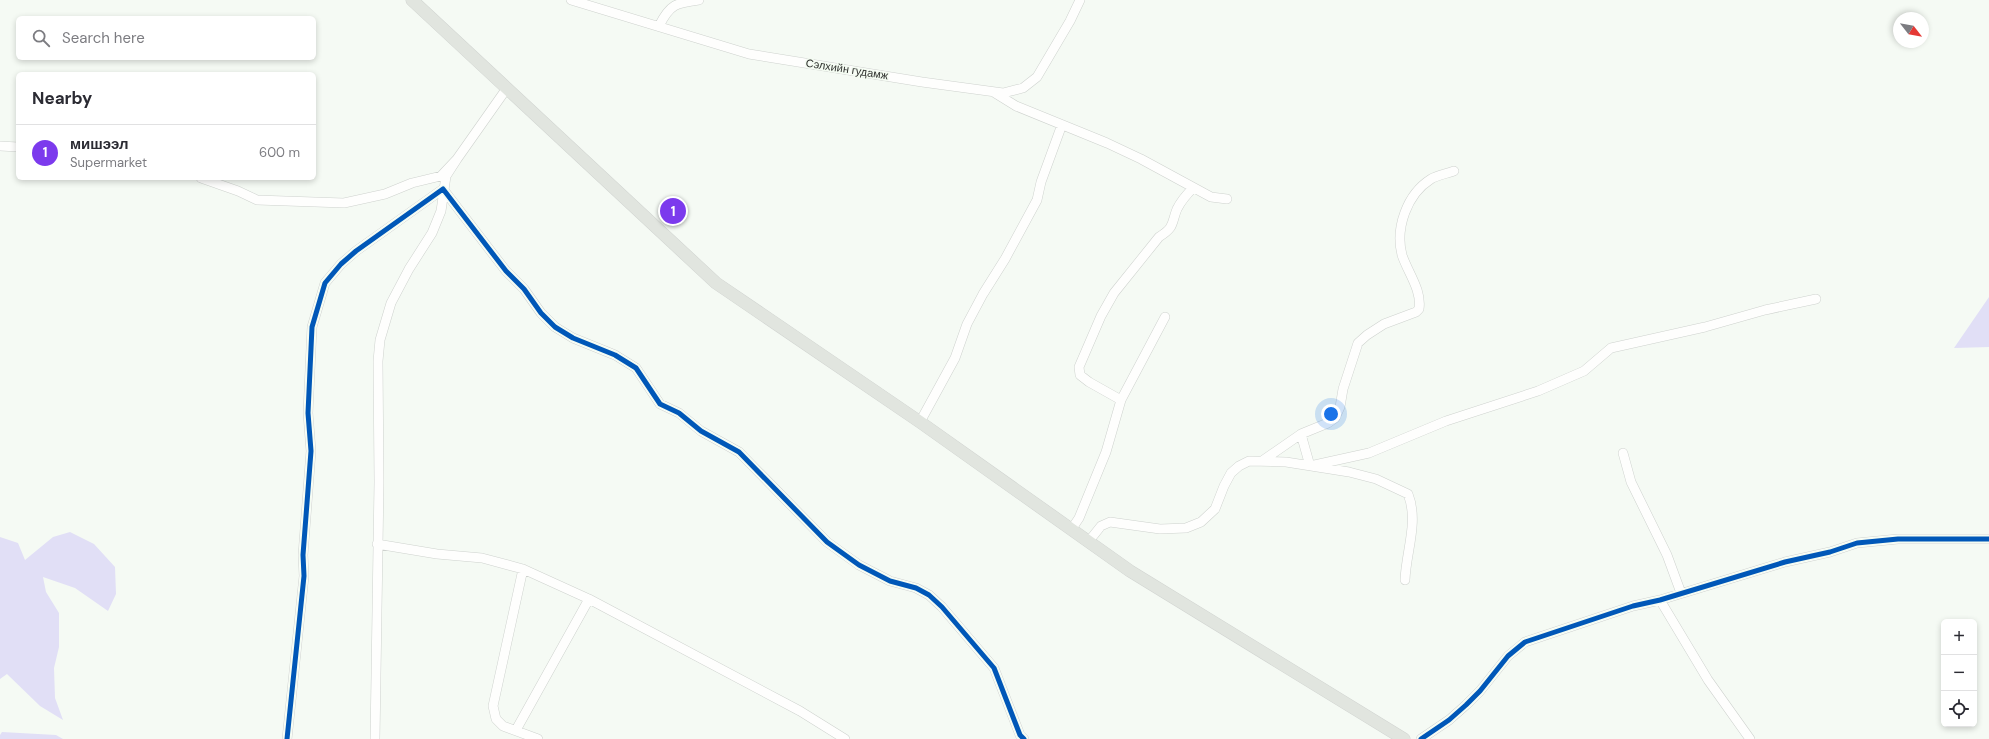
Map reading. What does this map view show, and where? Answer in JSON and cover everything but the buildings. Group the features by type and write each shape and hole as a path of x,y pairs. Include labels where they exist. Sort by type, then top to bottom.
{"main road":[{"path":"412,0 716,283 920,422 1130,571 1404,739"}],"street":[{"name":"Сэлхийн гудамж","path":"571,0 749,54 922,82 1003,93 1023,88 1037,76 1070,21 1080,0"},
{"path":"659,26 671,6 680,2 699,0"},
{"path":"375,739 379,482 378,361 380,340 391,303 409,268 432,233 441,211 446,176 507,88"},
{"path":"992,91 1016,106 1120,149 1211,197 1227,199"},
{"path":"920,422 955,358 967,324 1037,200 1041,182 1060,130"},
{"path":"0,146 16,147"},
{"path":"208,180 238,191 257,200 344,203 385,194 412,184 441,176 457,159"},
{"path":"1262,461 1301,434 1328,423 1335,418 1340,407 1343,389 1358,343 1384,324 1419,310 1418,291 1402,254 1399,239 1400,228 1407,208 1418,190 1431,179 1454,171"},
{"path":"1121,400 1085,379 1080,375 1079,367 1101,316 1114,293 1159,237 1168,232 1176,218 1181,202 1193,188"},
{"path":"286,739 304,576 303,555 311,451 308,413 312,327 314,317 325,283 341,264 356,251 443,190"},
{"path":"443,190 506,271 524,289 541,313 555,327 573,338 615,355 636,368 660,404 679,413 700,431 739,452 749,460 827,542 859,565 890,581 916,588 929,596 942,607 994,668 1020,735 1024,739"},
{"path":"1310,466 1369,452 1446,421 1538,391 1584,371 1611,348 1705,327 1816,298"},
{"path":"1071,530 1079,518 1106,452 1121,400 1164,317"},
{"path":"1301,434 1310,466"},
{"path":"1623,452 1631,482 1667,555 1681,593"},
{"path":"1089,541 1101,526 1110,522 1160,529 1186,528 1201,522 1215,510 1224,486 1231,473 1239,466 1249,461 1310,466 1349,472 1376,479 1395,486 1408,494 1413,506 1413,519 1405,580"},
{"path":"1421,739 1449,720 1466,705 1480,691 1508,656 1525,642 1633,606 1660,600 1857,543 1898,539 1989,539"},
{"path":"377,544 436,554 482,558 523,569 589,599 800,711 845,739"},
{"path":"523,569 493,706 496,719 503,726 538,739"},
{"path":"516,730 589,599"},
{"path":"1660,600 1708,680 1750,739"}],"shaded area":[{"path":"1989,297 1989,347 1954,348"},
{"path":"70,532 94,544 115,567 116,594 108,611 75,588 43,577 46,592 59,613 59,647 54,668 55,698 63,720 40,706 7,674 0,679 0,537 18,543 25,560 53,537"},
{"path":"2,732 56,735 63,739 0,739"}],"cycle path":[{"path":"287,739 304,576 303,555 311,451 308,413 312,327 325,283 341,264 356,251 443,189 506,271 524,289 541,313 555,327 573,338 615,355 636,368 660,404 679,413 701,431 739,452 827,542 859,565 890,581 916,588 929,595 942,607 994,668 1020,735 1024,739"},
{"path":"1421,739 1449,720 1466,705 1480,691 1508,656 1525,642 1633,606 1660,600 1785,562 1830,552 1857,543 1898,539 1989,539"}],"place":[{"name":"мишээл","path":"673,211"}]}
